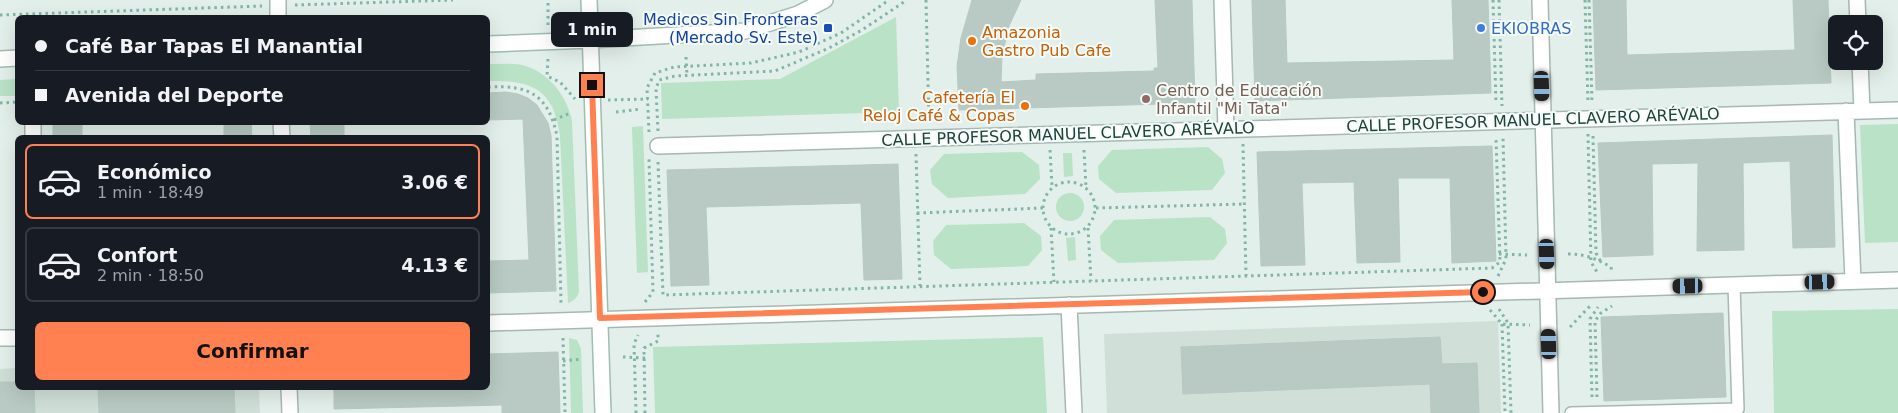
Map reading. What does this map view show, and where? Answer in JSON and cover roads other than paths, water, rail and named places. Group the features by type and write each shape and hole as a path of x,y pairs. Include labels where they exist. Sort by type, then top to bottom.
{"street":[{"path":"589,0 603,413"},
{"path":"490,44 745,31 798,14 825,0"},
{"path":"1222,0 1226,130"},
{"path":"1540,0 1551,413"},
{"path":"1857,0 1858,15"},
{"path":"0,59 15,58"},
{"path":"1860,70 1862,111"},
{"name":"CALLE PROFESOR MANUEL CLAVERO ARÉVALO","path":"652,146 1898,110"},
{"path":"1846,111 1853,281"},
{"path":"490,323 600,318 1898,280"},
{"path":"1070,305 1074,413"},
{"path":"0,338 15,338"},
{"path":"289,390 290,413"}],"lane":[{"path":"1571,413 1739,411 1734,284"}],"place":[{"name":"Medicos Sin Fronteras (Mercado Sv. Este)","path":"828,28"},
{"name":"EKIOBRAS","path":"1481,28"},
{"name":"Amazonia Gastro Pub Cafe","path":"972,41"},
{"name":"Centro de Educación Infantil \"Mi Tata\"","path":"1146,99"},
{"name":"Cafetería El Reloj Café & Copas","path":"1025,106"}]}
